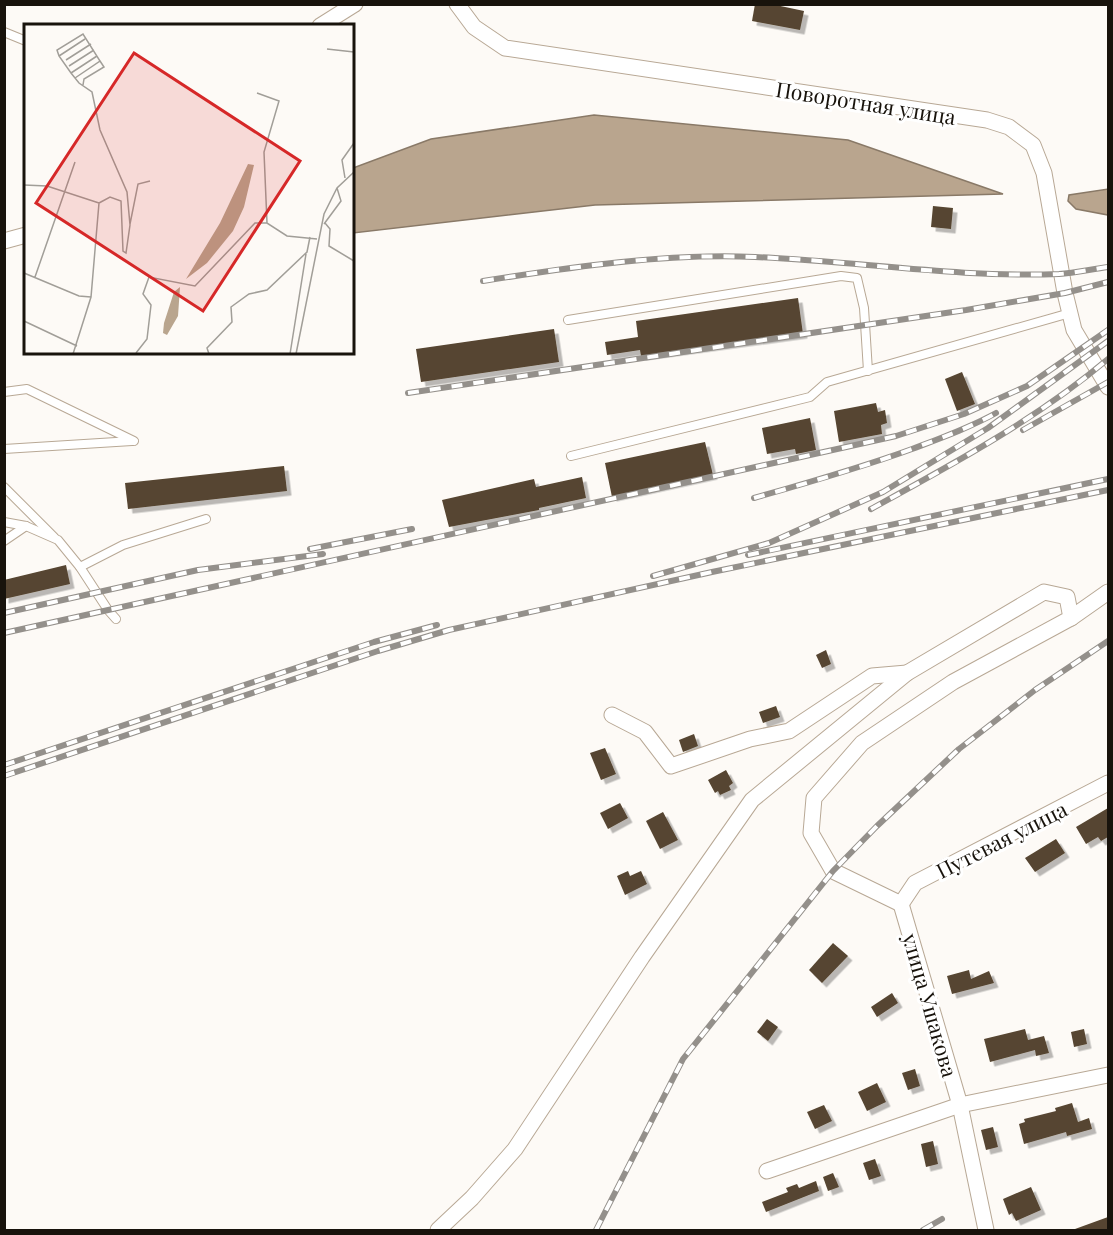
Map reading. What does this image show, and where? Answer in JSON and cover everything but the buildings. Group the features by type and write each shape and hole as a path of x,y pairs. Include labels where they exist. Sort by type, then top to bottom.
{"street":[{"path":"323,24 355,4"},
{"name":"Поворотная улица","path":"457,4 474,27 506,48 987,120 1009,127 1032,145 1044,173 1074,330 1108,387"},
{"path":"4,241 24,236"},
{"path":"438,1230 472,1198 515,1149 642,957 752,800 907,673 1044,592 1067,597 1071,618"},
{"path":"901,904 833,871 811,833 814,798 862,743 953,682 1071,618 1108,592"},
{"path":"612,715 645,732 671,766 750,739 789,731 872,676 907,673"},
{"name":"Путевая улица","path":"901,904 915,883 1108,783"},
{"name":"улица Ушакова","path":"901,904 960,1105 986,1230"},
{"name":"улица Ушакова","path":"767,1171 960,1105 1108,1075"}],"lane":[{"path":"4,32 24,40"},
{"path":"568,320 841,276 857,278 864,308 868,371"},
{"path":"571,456 810,398 827,382 1070,313"},
{"path":"4,392 27,389 134,441 4,449"},
{"path":"4,487 58,540 80,567 116,620"},
{"path":"80,567 123,545 206,519"},
{"path":"4,522 26,526 58,540"},
{"path":"4,541 26,526"}],"shaded area":[{"path":"594,115 848,140 1003,194 595,205 354,233 354,168 431,139"},
{"path":"1108,189 1108,215 1076,209 1068,201 1069,195"}],"railway":[{"path":"483,281 619,262 721,256 793,259 983,274 1059,274 1108,267"},
{"path":"408,393 966,310 1065,293 1108,282"},
{"path":"4,633 896,436 964,414 1027,386 1108,330"},
{"path":"653,576 769,543 883,492 988,428 1108,341"},
{"path":"871,509 963,458 1023,421 1081,381 1108,359"},
{"path":"1023,430 1108,382"},
{"path":"754,498 892,456 955,432 996,413"},
{"path":"748,555 1108,479"},
{"path":"4,776 378,651 449,630 712,572 1108,490"},
{"path":"310,549 412,529"},
{"path":"4,613 198,570 323,554"},
{"path":"4,765 374,642 437,625"},
{"path":"596,1230 683,1059 833,871 959,749 1035,690 1108,641"},
{"path":"923,1230 942,1219"}]}
